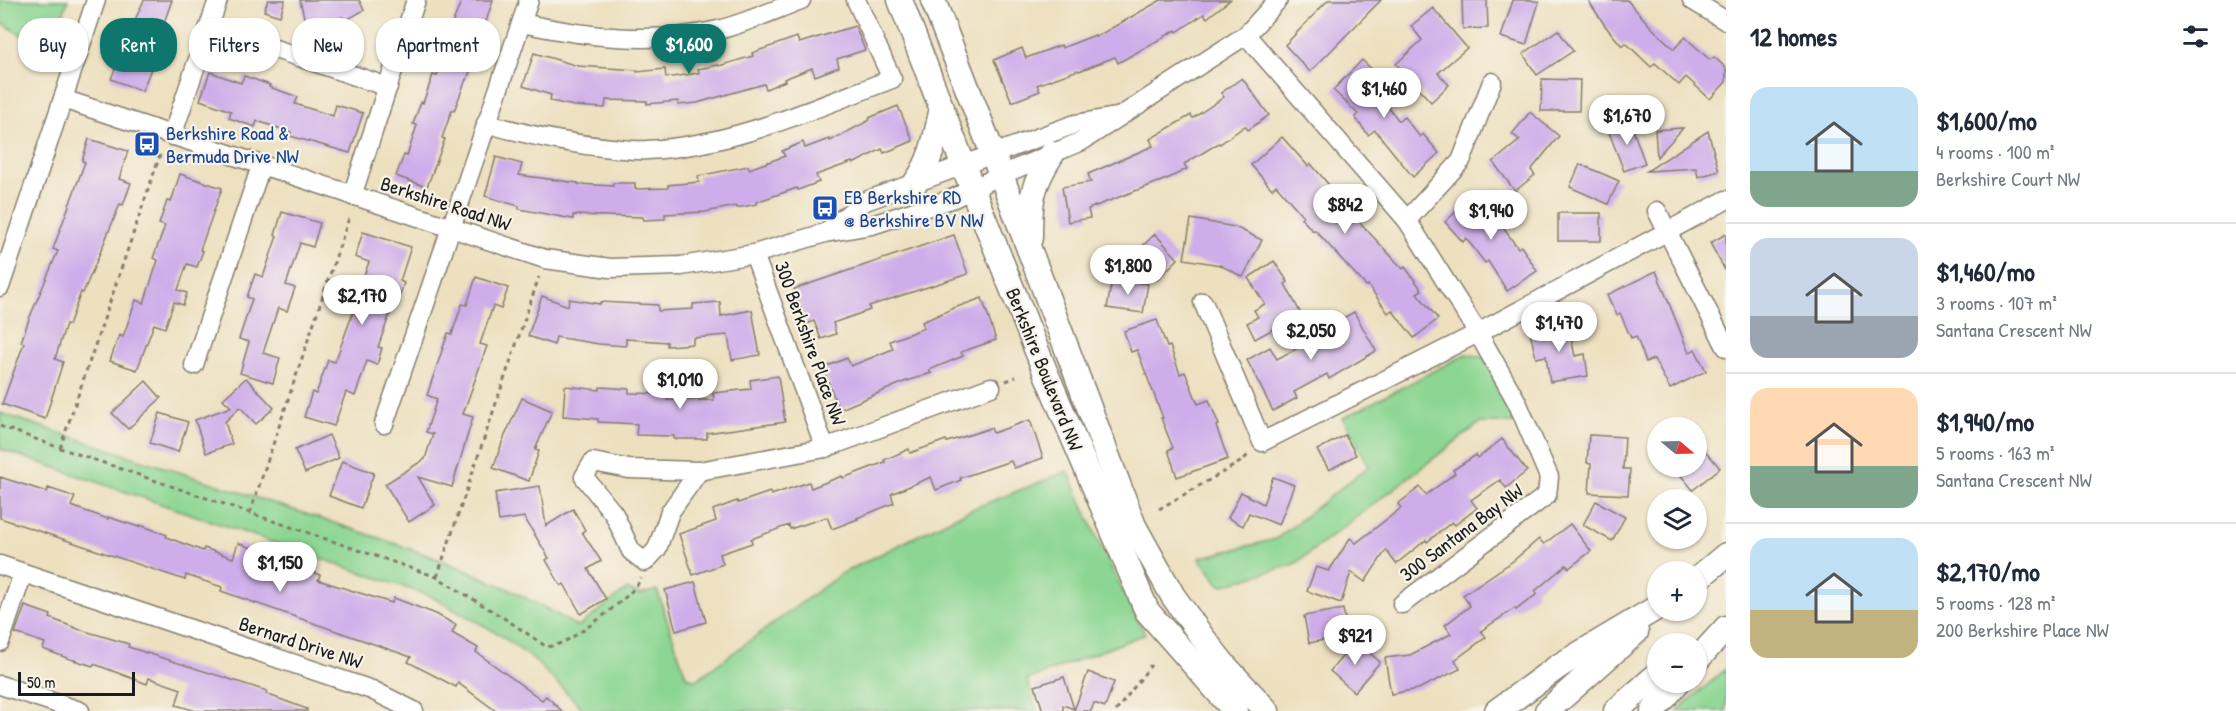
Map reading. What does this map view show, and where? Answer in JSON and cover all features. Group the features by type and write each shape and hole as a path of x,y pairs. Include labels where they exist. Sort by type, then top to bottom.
{"main road":[{"name":"Berkshire Boulevard NW","path":"900,0 1045,371 1147,611 1235,711"},
{"name":"Berkshire Boulevard NW","path":"933,0 1134,526 1173,596 1203,638 1225,666 1267,711"},
{"path":"916,182 924,171 934,146 942,108"},
{"path":"1029,249 1030,208 1035,184 1052,154"},
{"path":"1707,571 1726,555"},
{"path":"1147,611 1168,656 1214,711"},
{"path":"1497,711 1559,666 1647,616"},
{"path":"1707,633 1726,617"},
{"path":"1547,711 1647,621"},
{"path":"1707,649 1726,628"},
{"path":"1572,711 1606,660"},
{"path":"1616,711 1647,684"},
{"path":"1653,711 1669,693"}],"street":[{"path":"0,287 96,0"},
{"path":"213,18 218,0"},
{"path":"352,196 416,0"},
{"path":"384,424 529,0"},
{"path":"522,23 595,37 669,38 720,29 801,0"},
{"path":"486,123 522,134 581,145 645,151 694,146 761,129 892,79 856,0"},
{"path":"997,164 1052,154 1082,141 1246,35 1278,0"},
{"path":"1692,0 1726,21"},
{"name":"300 Santana Bay NW","path":"1246,35 1407,220 1478,333 1522,413 1550,477 1547,495 1402,604"},
{"path":"280,51 388,87"},
{"path":"172,136 194,72"},
{"path":"1407,220 1461,162 1492,82"},
{"name":"Berkshire Road NW","path":"63,99 545,259 609,268 681,266 754,254 825,233 872,225 954,198 972,189 997,164"},
{"path":"997,164 1075,124 1125,115"},
{"name":"Berkshire Road NW","path":"825,233 863,202 963,164 997,164"},
{"path":"194,365 261,166"},
{"path":"1203,302 1262,442 1478,333 1726,200"},
{"path":"1657,211 1726,347"},
{"name":"300 Berkshire Place NW","path":"754,254 825,448"},
{"name":"300 Berkshire Place NW","path":"645,562 631,551 614,514 584,477 593,462 629,469 699,471 825,448 991,387"},
{"path":"645,562 657,549 670,512 699,471"},
{"name":"Bernard Drive NW","path":"0,565 372,690 414,711"},
{"path":"0,642 23,573"},
{"path":"0,684 80,711"}],"path":[{"path":"60,448 160,155"},
{"path":"250,513 349,218"},
{"path":"437,577 539,277"},
{"path":"0,426 437,577 547,647 562,643 626,599 639,584 645,562"},
{"path":"1159,509 1242,461 1262,442"},
{"path":"1116,711 1151,665"}],"green space":[{"path":"0,0 68,0 62,18 18,18 18,33 0,22"},
{"path":"1466,354 1485,358 1514,423 1480,423 1295,564 1221,586 1199,558 1276,539 1369,466 1343,418"},
{"path":"0,413 441,560 511,590 578,627 627,589 640,595 657,590 686,676 696,680 841,574 967,511 1068,471 1102,549 1145,634 1027,680 1037,711 585,711 534,660 499,634 430,596 0,449"},
{"path":"1726,669 1726,711 1677,711 1698,693 1707,693 1707,685"}],"building":[{"path":"144,0 172,0 166,18 136,18"},
{"path":"268,0 285,0 280,16 264,11"},
{"path":"300,0 359,0 364,10 350,18 304,18"},
{"path":"462,0 493,0 487,18 454,18"},
{"path":"1161,0 1230,0 1207,18 1204,14 1177,32 1176,30 1118,63 1115,57 1037,85 1040,91 1012,102 994,60 1022,48 1026,58 1061,45 1062,48 1095,35 1096,37"},
{"path":"1328,0 1381,0 1310,72 1285,45"},
{"path":"1462,0 1487,0 1488,28 1463,29"},
{"path":"1513,0 1539,2 1526,45 1501,37"},
{"path":"1588,0 1627,0 1674,49 1685,37 1710,60 1714,57 1726,68 1726,82 1710,99 1686,77 1679,85 1655,63 1651,67 1626,43 1622,46"},
{"path":"1433,8 1467,48 1438,73 1449,85 1431,102 1396,64 1422,40 1411,26"},
{"path":"855,26 865,50 837,59 839,67 815,76 812,68 766,89 764,84 697,103 678,105 678,101 647,104 647,101 606,100 605,108 574,106 550,101 551,95 523,86 534,53 578,66 637,70 637,72 665,69 666,78 699,73 698,69 719,66 753,56 752,53 797,37 799,43"},
{"path":"1558,30 1573,51 1537,75 1523,54"},
{"path":"1362,60 1383,80 1374,89 1399,121 1404,117 1420,137 1423,134 1439,153 1413,177 1375,130 1368,135 1355,117 1358,114 1333,90"},
{"path":"114,72 150,72 142,91 111,79"},
{"path":"210,72 241,83 244,76 270,85 269,87 298,97 295,104 333,116 336,105 363,113 350,153 290,136 291,132 257,121 255,127 229,118 231,111 200,100"},
{"path":"438,72 470,72 454,111 452,110 442,138 445,139 427,187 396,176 404,155 407,156 417,125 413,124 421,102 423,103 433,75 437,76"},
{"path":"1242,78 1269,115 1248,130 1245,126 1220,144 1184,164 1187,169 1088,209 1090,218 1068,222 1062,187 1091,182 1088,174 1153,146 1150,139 1191,115 1193,118 1224,97 1221,93"},
{"path":"1542,79 1580,80 1579,111 1541,111"},
{"path":"898,106 913,141 884,153 882,149 853,164 852,162 816,175 819,182 756,202 757,204 705,212 665,214 665,219 643,220 643,217 573,215 573,219 519,209 519,206 485,196 496,157 522,164 519,175 578,184 613,186 613,183 635,183 635,189 668,188 668,185 699,182 698,176 748,166 749,169 785,156 782,151 803,142 805,148 829,139 830,141 870,120 869,118"},
{"path":"1530,112 1559,136 1531,170 1535,175 1515,191 1493,162 1520,140 1512,134"},
{"path":"1630,122 1645,163 1624,171 1608,130"},
{"path":"1683,128 1657,157 1655,130"},
{"path":"1708,131 1719,171 1698,177 1696,168 1647,171"},
{"path":"1282,137 1308,166 1311,164 1329,185 1327,187 1403,269 1405,267 1422,290 1417,293 1438,319 1414,338 1392,310 1388,313 1368,285 1366,286 1315,230 1313,231 1301,218 1303,216 1276,185 1272,189 1251,165"},
{"path":"89,139 128,151 119,179 131,183 83,293 81,292 69,325 66,324 55,359 63,362 45,419 2,404 24,343 21,342 29,319 58,251 53,249 85,162 82,161"},
{"path":"1580,164 1619,181 1608,204 1570,187"},
{"path":"180,174 222,188 200,250 203,251 197,267 187,264 178,290 187,293 183,305 174,302 165,328 154,324 137,370 110,361 119,335 123,337 136,300 144,303 158,260 153,258 165,226 159,224 167,201 171,202"},
{"path":"1477,192 1495,212 1493,214 1518,248 1521,246 1537,271 1507,291 1488,261 1485,263 1466,238 1463,242 1445,222"},
{"path":"282,212 320,223 313,247 300,243 286,285 295,288 287,311 278,308 263,353 280,358 273,383 240,373 249,342 239,339 252,299 247,297 255,274 263,277 277,236 275,235"},
{"path":"1558,213 1601,213 1601,241 1558,241"},
{"path":"1191,219 1235,227 1262,240 1243,277 1220,265 1184,259"},
{"path":"363,232 411,247 400,281 404,283 396,306 393,305 378,347 382,348 377,365 367,361 355,396 346,392 334,426 304,417 312,392 316,394 328,360 335,362 360,293 358,292 369,262 355,257"},
{"path":"1155,234 1178,259 1157,280 1133,255"},
{"path":"1726,234 1726,272 1710,243"},
{"path":"954,235 968,274 869,306 870,310 833,323 836,334 821,339 814,321 807,324 794,289"},
{"path":"1274,261 1288,282 1285,284 1301,314 1255,339 1247,323 1258,317 1254,310 1265,304 1248,278"},
{"path":"1656,271 1689,353 1695,349 1706,371 1670,389 1654,359 1646,362 1636,336 1631,338 1620,313 1617,315 1607,295"},
{"path":"476,277 508,288 501,309 493,306 480,344 487,346 463,414 473,417 452,487 418,477 435,505 409,522 385,484 425,459 433,434 426,432 437,399 427,395 448,333 452,334 462,304 467,305"},
{"path":"1112,279 1148,284 1143,313 1107,308"},
{"path":"542,296 568,306 569,299 600,304 600,302 658,305 658,311 693,309 693,304 720,302 721,316 752,310 760,355 732,360 728,335 693,338 693,344 667,346 667,342 626,339 626,346 556,337 554,345 528,336"},
{"path":"982,298 996,340 961,352 963,356 929,370 931,373 839,410 823,368 847,358 851,366 893,349 890,341 924,328 922,322"},
{"path":"1354,312 1376,351 1329,379 1327,374 1294,392 1297,398 1273,411 1247,360 1270,347 1277,359 1309,342 1308,340 1335,326 1334,323"},
{"path":"1157,320 1180,374 1185,372 1198,404 1209,400 1219,425 1216,426 1228,459 1177,477 1168,450 1173,448 1161,418 1163,418 1137,350 1131,352 1124,331"},
{"path":"1568,324 1575,356 1585,354 1588,376 1550,382 1546,356 1536,358 1530,332"},
{"path":"778,376 785,422 707,433 707,439 674,439 674,436 636,435 637,424 598,422 598,419 563,416 565,386 600,390 600,387 629,389 629,393 668,394 667,400 714,400 713,393 751,389 750,380"},
{"path":"246,378 274,408 256,424 240,407 225,422 232,444 206,453 195,420 231,407 223,399"},
{"path":"146,381 161,398 128,429 112,413"},
{"path":"522,398 552,411 535,450 539,451 529,481 493,468"},
{"path":"160,413 188,422 178,452 150,443"},
{"path":"1030,420 1043,458 1014,468 1011,461 960,478 961,480 936,490 931,477 891,494 894,503 832,529 827,517 790,529 789,525 751,539 752,543 720,554 723,564 693,575 679,534 716,521 713,510 737,501 738,503 770,492 771,495 809,482 811,488 885,462 884,460 909,449 910,453 946,440 947,442 991,428 993,433"},
{"path":"329,435 339,458 305,473 295,450"},
{"path":"1345,435 1356,455 1329,470 1317,450"},
{"path":"1589,435 1625,437 1623,469 1630,469 1628,495 1589,493 1591,464 1587,463"},
{"path":"1502,439 1527,471 1506,488 1500,480 1471,500 1477,508 1455,525 1452,522 1396,564 1386,550 1365,582 1351,572 1341,603 1307,591 1316,567 1329,571 1350,538 1356,543 1401,508 1398,504 1420,487 1426,495 1455,473 1453,470 1476,455 1478,458"},
{"path":"1707,453 1720,468 1692,489 1682,477 1707,477"},
{"path":"342,461 374,473 361,508 329,496"},
{"path":"0,477 47,492 48,488 75,497 71,506 108,519 108,517 139,527 140,525 203,551 204,548 233,558 238,543 263,552 261,559 297,572 299,567 320,575 318,580 392,603 394,598 436,614 456,625 452,633 478,648 476,652 542,700 546,696 562,711 496,711 458,683 456,687 408,662 411,657 221,591 222,587 186,575 185,580 0,518"},
{"path":"1273,477 1294,485 1279,525 1249,513 1243,526 1228,518 1241,492 1263,504"},
{"path":"540,486 546,526 573,509 585,530 582,532 601,561 588,569 606,599 581,614 564,584 561,586 546,560 549,558 524,517 499,521 495,493"},
{"path":"1596,501 1625,517 1612,541 1583,525"},
{"path":"1570,524 1591,551 1569,568 1566,565 1535,591 1537,594 1516,610 1515,608 1481,631 1486,637 1455,660 1460,669 1418,689 1391,694 1385,658 1410,655 1451,634 1445,625 1470,606 1463,595 1513,561 1539,539 1544,544"},
{"path":"695,582 706,622 676,631 665,590"},
{"path":"25,606 51,615 50,618 78,629 129,644 128,647 267,691 266,694 307,709 307,711 196,711 176,705 181,689 149,678 147,684 94,664 93,666 67,658 43,649 45,643 15,633"},
{"path":"1343,609 1348,635 1309,643 1304,616"},
{"path":"1356,641 1380,662 1354,692 1330,671"},
{"path":"1088,672 1114,682 1105,707 1094,703 1091,711 1074,711"},
{"path":"1064,677 1074,709 1063,705 1063,711 1043,711 1035,686"}],"place":[{"name":"Berkshire Road & Bermuda Drive NW","path":"147,144"},
{"name":"EB Berkshire RD @ Berkshire BV NW","path":"825,208"}]}
